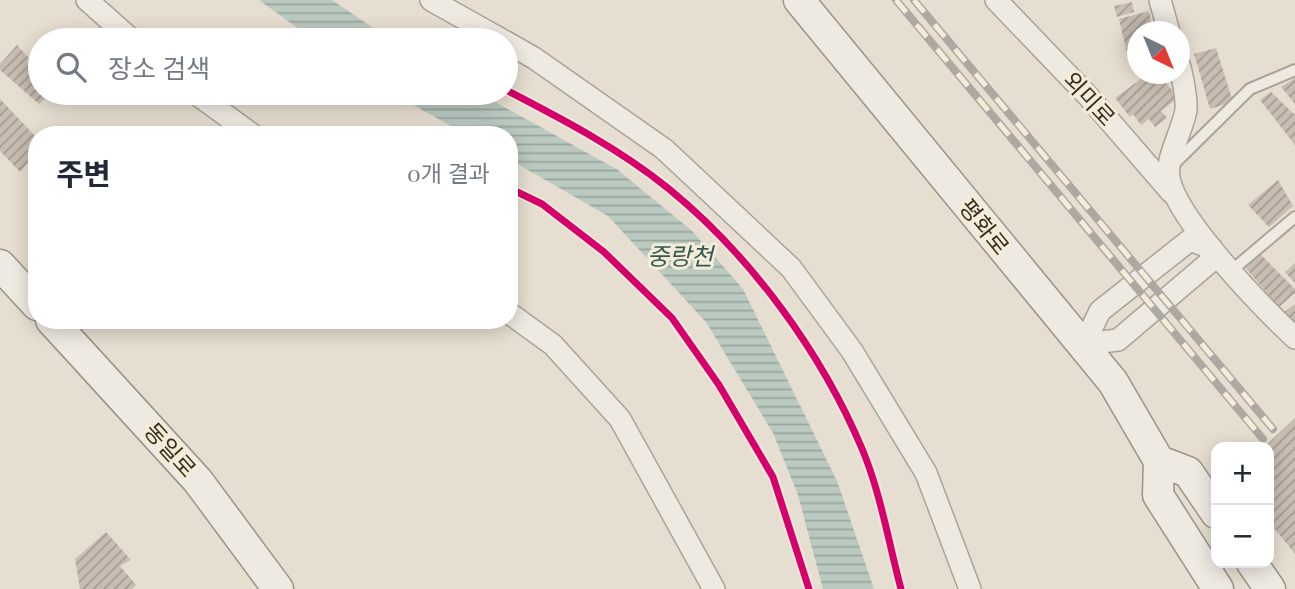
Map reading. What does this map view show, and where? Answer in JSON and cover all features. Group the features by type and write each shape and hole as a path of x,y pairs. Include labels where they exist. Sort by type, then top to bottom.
{"main road":[{"name":"평화로","path":"799,0 1031,284 1084,344 1113,382 1159,461"},
{"path":"0,265 28,295"},
{"name":"동일로","path":"59,329 198,481 278,589"},
{"path":"1211,506 1188,472 1159,461 1158,495 1218,589"},
{"path":"1255,568 1270,589"}],"street":[{"path":"87,0 118,28"},
{"path":"431,0 481,28"},
{"name":"외미로","path":"996,0 1088,96 1179,202"},
{"path":"1160,0 1166,21"},
{"path":"518,49 664,149 791,268 852,351 926,473 970,589"},
{"path":"1182,84 1186,109 1169,171 1179,202 1211,248 1260,306 1295,338"},
{"path":"212,105 241,126"},
{"path":"1084,344 1100,311 1190,240 1211,248"},
{"path":"1084,344 1123,337 1211,261 1211,248"},
{"path":"518,320 553,345 620,419 714,589"}],"lane":[{"path":"1169,171 1187,148 1250,89 1295,70"},
{"path":"1231,271 1295,217"}],"water":[{"path":"259,0 332,0 373,28 298,28"},
{"name":"중랑천","path":"413,105 501,105 618,170 692,231 743,289 837,481 874,589 823,589 798,495 773,433 706,322 608,216 518,164 518,126 451,126"}],"building":[{"path":"1132,2 1134,12 1117,17 1114,6"},
{"path":"1149,11 1151,21 1127,21 1127,53 1119,19"},
{"path":"17,45 28,57 28,94 0,70 0,64"},
{"path":"1216,48 1233,102 1210,109 1194,54"},
{"path":"1295,78 1295,104 1281,87"},
{"path":"1134,84 1167,84 1178,98 1161,111 1167,118 1155,127 1149,119 1141,125 1133,114 1130,117 1115,98"},
{"path":"1271,92 1295,115 1295,145 1260,100"},
{"path":"0,99 28,129 28,162 20,172 0,151"},
{"path":"1278,180 1293,206 1269,227 1248,205"},
{"path":"1260,254 1295,289 1295,293 1279,307 1244,266"},
{"path":"1295,263 1295,283 1285,272"},
{"path":"1295,304 1295,324 1284,312"},
{"path":"1295,418 1295,554 1274,528 1274,442 1269,442"},
{"path":"106,532 131,560 120,566 136,585 132,589 80,589 75,559"}],"railway":[{"path":"896,0 1263,439"},
{"path":"914,0 1273,429"}],"cycle path":[{"path":"518,96 590,135 669,189 728,244 781,308 827,378 863,451 875,485 901,589"},
{"path":"518,192 542,204 604,252 672,318 719,385 773,477 809,589"}]}
